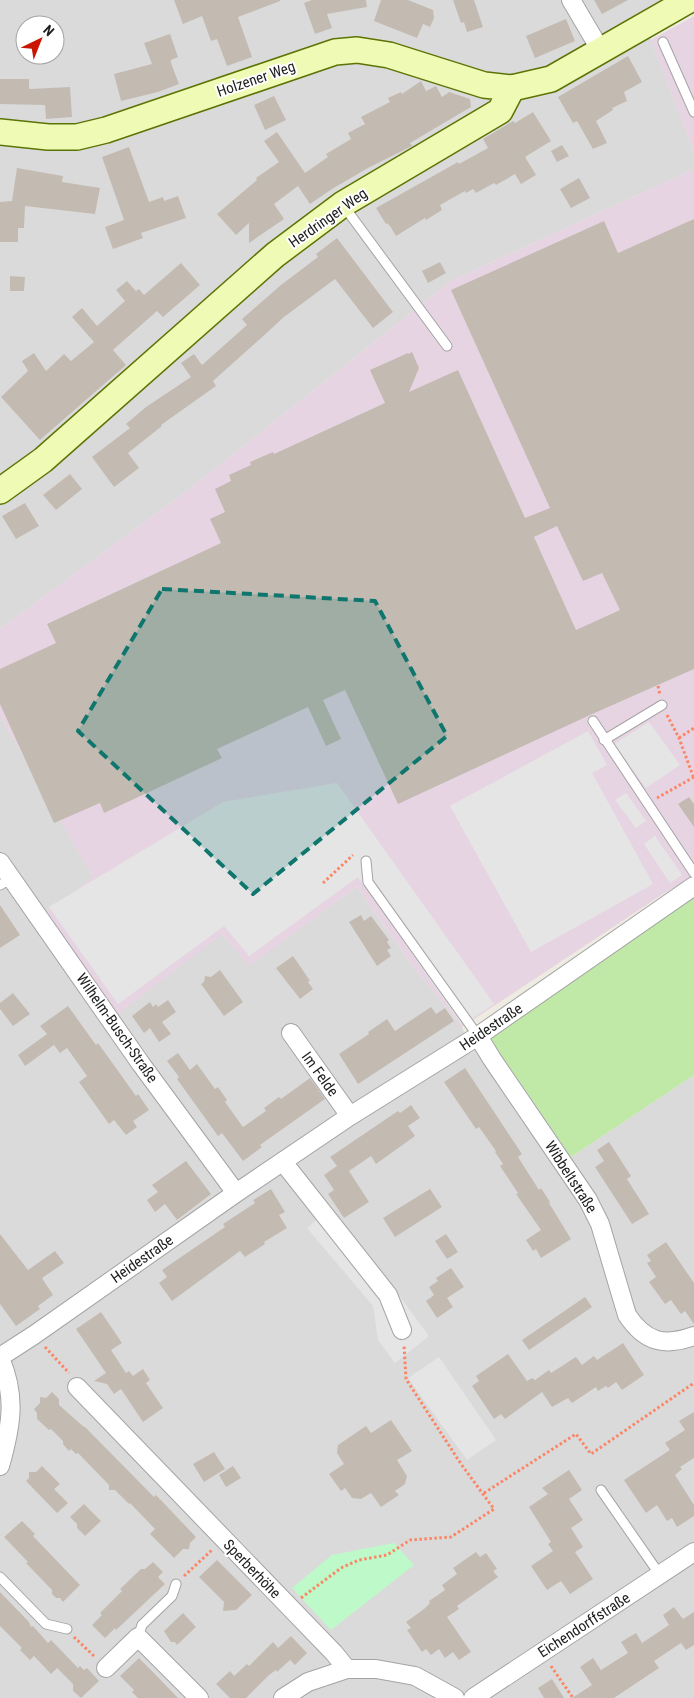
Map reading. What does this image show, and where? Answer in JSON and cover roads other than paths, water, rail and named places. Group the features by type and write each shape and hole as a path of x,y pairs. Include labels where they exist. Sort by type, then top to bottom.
{"main road":[{"path":"512,88 550,79 689,0"},
{"name":"Holzener Weg","path":"0,132 48,137 78,137 106,130 335,52 358,50 390,54 484,84 512,88"},
{"name":"Herdringer Weg","path":"0,490 43,460 275,255 342,204 500,111 512,88"}],"street":[{"path":"571,0 601,51"},
{"name":"Wilhelm-Busch-Straße","path":"0,862 6,881 236,1194"},
{"name":"Heidestraße","path":"0,1358 350,1116 478,1036 694,886"},
{"name":"Im Felde","path":"290,1033 350,1116"},
{"name":"Wibbeltstraße","path":"478,1036 492,1060 588,1200 600,1224 627,1315 635,1326 646,1335 659,1341 682,1341 694,1336"},
{"path":"283,1162 388,1295 402,1330"},
{"path":"0,1358 7,1376 11,1406 10,1426 0,1466"},
{"name":"Sperberhöhe","path":"77,1387 347,1669"},
{"name":"Eichendorffstraße","path":"473,1698 694,1552"},
{"path":"106,1668 138,1637 193,1696"},
{"path":"284,1698 308,1682 347,1669 376,1669 408,1675 455,1698"}],"lane":[{"path":"663,42 694,112"},
{"path":"342,204 447,346"},
{"path":"604,740 662,705"},
{"path":"593,721 694,873"},
{"path":"366,861 368,882 478,1036"},
{"path":"601,1490 660,1575"},
{"path":"0,1577 46,1624 67,1629"},
{"path":"138,1637 142,1625 172,1596 176,1584"}]}
